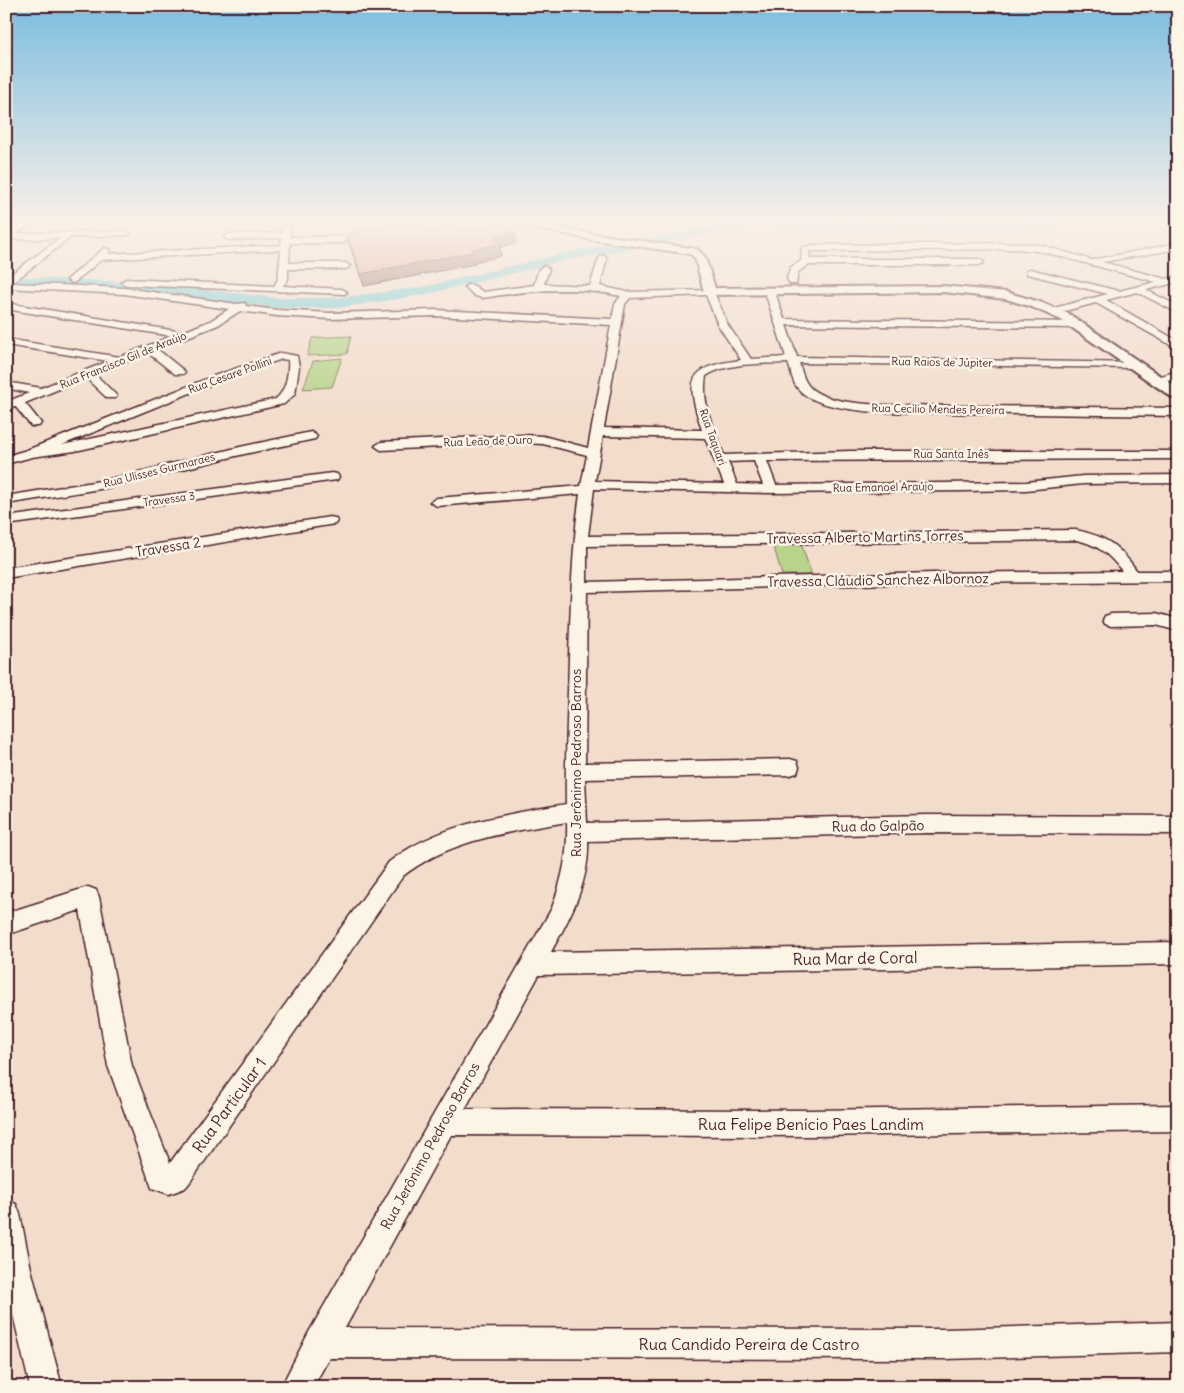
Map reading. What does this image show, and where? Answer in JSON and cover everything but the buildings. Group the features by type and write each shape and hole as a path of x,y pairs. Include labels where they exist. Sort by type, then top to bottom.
{"street":[{"path":"95,288 246,302 330,316 436,313 617,322"},
{"name":"Rua Francisco Gil de Araújo","path":"6,406 214,324 265,288"},
{"path":"276,288 342,292"},
{"path":"471,288 478,294 483,295 527,288"},
{"path":"594,288 627,295 770,292 784,288"},
{"path":"709,288 723,325 748,362"},
{"path":"868,288 959,290 1026,301 1054,311 1178,395"},
{"path":"1096,288 1117,293"},
{"path":"1054,311 1141,288"},
{"path":"1137,289 1178,310"},
{"name":"Rua Cecílio Mendes Pereira","path":"770,292 801,385 806,390 825,398 868,408 1178,412"},
{"name":"Rua Jerônimo Pedroso Barros","path":"296,1387 561,913 573,879 578,849 575,771 580,541 587,487 620,304 627,295"},
{"path":"1096,299 1178,346"},
{"path":"6,306 185,335"},
{"path":"780,322 1076,325"},
{"path":"6,342 122,360"},
{"path":"150,349 179,372"},
{"name":"Rua Cesare Pollini","path":"6,460 31,453 104,441 280,402 289,394 294,358 281,356 218,378 31,453"},
{"name":"Rua Raios de Júpiter","path":"748,362 792,360 1136,365"},
{"name":"Rua Taquari","path":"732,488 711,434 699,397 698,386 701,375 712,368 748,362"},
{"path":"88,374 111,396"},
{"path":"1158,380 1178,374"},
{"path":"6,385 43,392"},
{"path":"18,402 36,423"},
{"path":"93,428 104,441"},
{"path":"597,432 711,434"},
{"name":"Rua Ulisses Gurmaraes","path":"6,500 106,484 240,451 311,436"},
{"name":"Rua Leão de Ouro","path":"381,446 524,439 543,440 593,453"},
{"name":"Rua Santa Inês","path":"721,459 1031,454 1178,455"},
{"path":"759,457 771,489"},
{"name":"Travessa 3","path":"6,522 332,477"},
{"name":"Rua Emanoel Araújo","path":"437,502 587,487 771,489 1026,486 1069,480 1178,479"},
{"name":"Travessa 2","path":"6,573 330,521"},
{"name":"Travessa Alberto Martins Torres","path":"580,541 1076,535 1096,539 1110,547 1133,576"},
{"name":"Travessa Cláudio Sanchez Albornoz","path":"578,587 934,578 1178,576"},
{"path":"1111,620 1156,619 1178,625"},
{"path":"575,771 790,767"},
{"name":"Rua do Galpão","path":"578,821 1178,824"},
{"name":"Rua Particular 1","path":"6,924 88,897 120,1066 162,1178 169,1180 180,1172 396,869 406,859 430,846 507,824 578,821"},
{"name":"Rua Mar de Coral","path":"532,964 1178,953"},
{"name":"Rua Felipe Benício Paes Landim","path":"445,1122 712,1125 1178,1118"},
{"path":"6,1214 17,1269 46,1387"},
{"name":"Rua Candido Pereira de Castro","path":"320,1344 946,1344 1178,1337"}],"green space":[{"path":"351,336 347,354 307,356 312,338"},
{"path":"342,358 332,387 303,389 313,361"},
{"path":"772,541 800,541 812,575 782,575"}],"waterway":[{"path":"152,288 278,303 337,303 436,288"}]}
